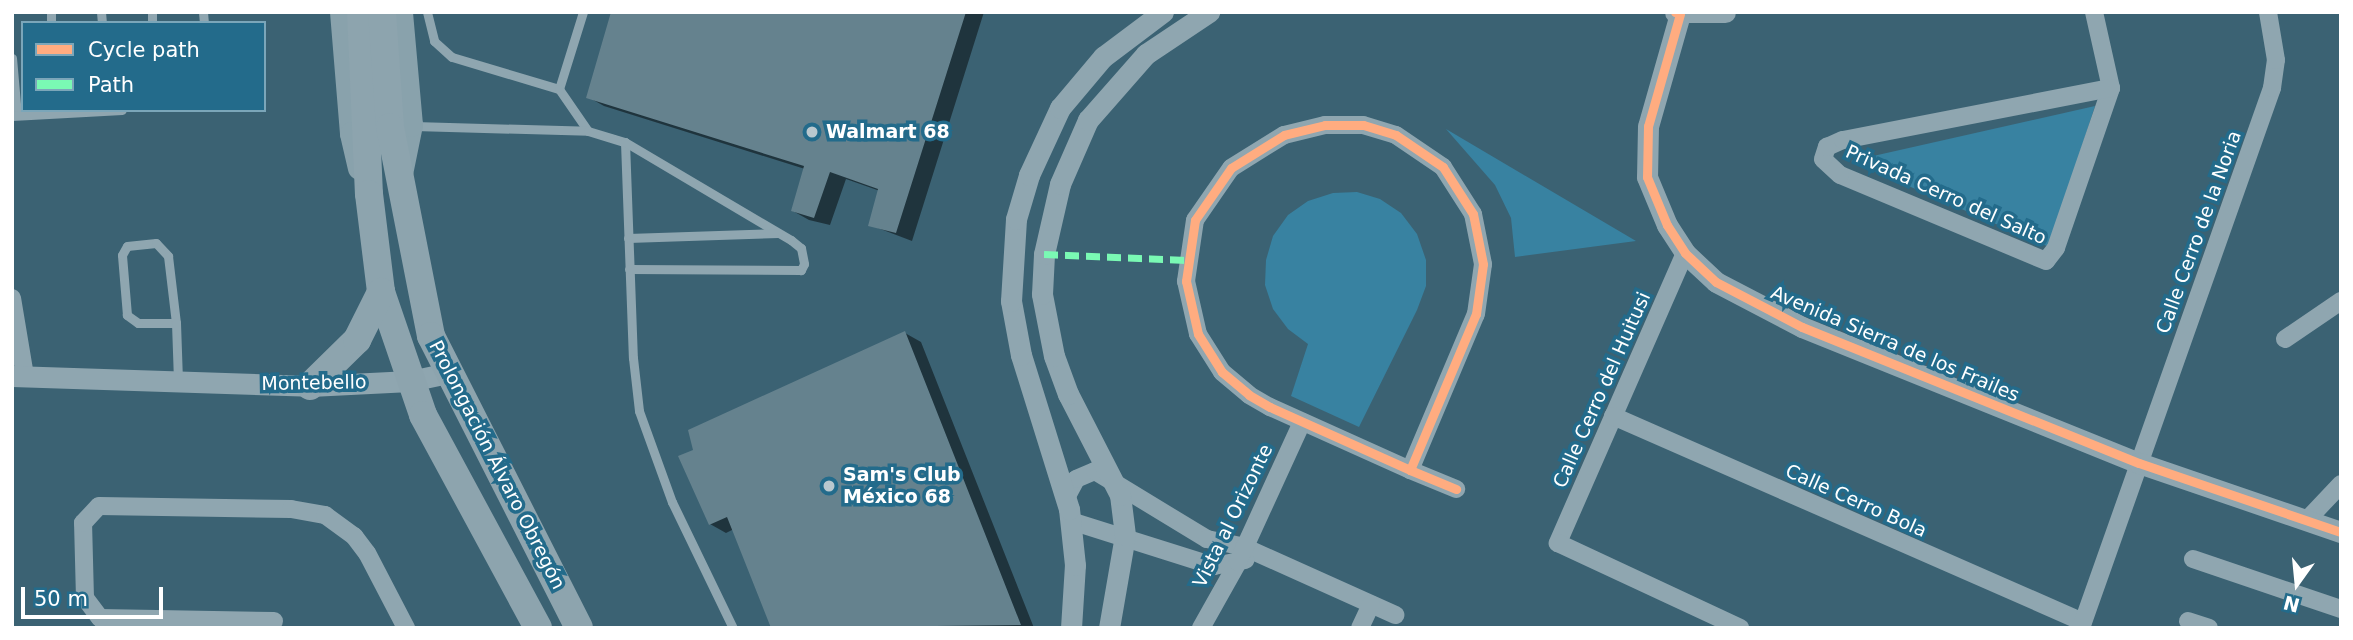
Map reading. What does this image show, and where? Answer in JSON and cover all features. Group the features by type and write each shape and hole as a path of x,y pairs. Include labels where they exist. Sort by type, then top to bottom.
{"main road":[{"name":"Prolongación Álvaro Obregón","path":"342,12 352,134 369,194"},
{"name":"Prolongación Álvaro Obregón","path":"361,12 369,194 381,292 410,381 431,432 474,502 538,628"},
{"name":"Prolongación Álvaro Obregón","path":"382,12 400,126"},
{"name":"Prolongación Álvaro Obregón","path":"401,12 401,175 428,323 449,373 579,628"},
{"path":"310,386 363,334 381,292"}],"street":[{"path":"1071,628 1075,565 1071,522 1015,328 1011,276 1016,219 1029,175 1060,108 1103,58 1163,12"},
{"path":"1109,628 1125,535 1115,480 1078,415 1054,356 1042,294 1048,228 1074,144 1109,91 1146,54 1209,12"},
{"path":"1678,13 1725,12"},
{"path":"2094,12 2110,88"},
{"name":"Calle Cerro de la Noria","path":"2082,625 2272,88 2276,60 2268,12"},
{"name":"Avenida Sierra de los Frailes","path":"1678,13 1648,126 1645,154 1655,199 1685,253 1734,294 1791,322 2139,463 2341,532"},
{"name":"Privada Cerro del Salto","path":"2110,88 2056,248 2046,261 1840,176 1824,159 1827,147 1843,141 2110,88"},
{"path":"1410,470 1476,314 1482,283 1482,244 1465,197 1443,167 1410,143 1376,128 1325,125 1265,143 1215,184 1190,237 1187,297 1209,354 1233,384 1302,422 1410,470 1455,489"},
{"name":"Calle Cerro del Huitusi","path":"1685,253 1558,543 1740,628"},
{"path":"12,298 19,376"},
{"path":"2285,339 2341,301"},
{"name":"Montebello","path":"19,376 310,386 410,381 449,373"},
{"name":"Calle Cerro Bola","path":"1613,416 2082,625"},
{"name":"Vista al Orizonte","path":"1201,628 1241,554 1302,422"},
{"path":"1066,498 1083,473 1095,471 1115,480 1146,505 1207,539 1241,554 1265,556 1395,615"},
{"path":"2306,521 2341,484"},
{"path":"275,621 100,618 85,598 83,523 99,506 291,509 326,515 354,536 367,554 406,628"},
{"path":"1071,522 1096,532 1125,535 1214,566 1241,554"},
{"path":"2193,559 2341,609"},
{"path":"1360,628 1371,604"},
{"path":"2188,621 2209,628"}],"lane":[{"path":"427,12 434,41 452,57 559,89 588,131"},
{"path":"559,89 583,12"},
{"path":"12,58 15,116 59,112"},
{"path":"400,126 588,131 625,142 780,233 801,248 804,264 801,270 629,269"},
{"path":"625,142 629,269 639,411 672,502 733,628"},
{"path":"628,238 780,233"},
{"path":"176,323 138,323 127,315 122,263 127,246 156,243 165,250 176,323 178,381"}],"shaded area":[{"path":"2095,106 2049,247 1851,161"},
{"path":"1446,129 1636,241 1515,257 1511,218 1495,185"},
{"path":"1357,192 1380,199 1401,213 1417,234 1426,260 1426,286 1417,310 1359,427 1291,396 1308,344 1288,329 1273,309 1265,285 1266,260 1273,236 1288,215 1308,201 1333,193"}],"building":[{"name":"Walmart 68","path":"611,12 966,12 896,233 868,226 878,189 830,172 814,218 791,211 804,166 586,98"},
{"name":"Sam's Club México 68","path":"905,331 1021,625 771,628 727,517 709,525 678,456 693,450 688,430"}],"marked path":[{"path":"1044,254 1187,260"}],"cycle path":[{"path":"1675,12 1680,14 1648,126 1647,177 1667,225 1685,253 1716,282 1802,327 2139,463 2341,532"},
{"path":"1410,470 1476,314 1483,264 1473,214 1443,167 1396,135 1363,125 1325,125 1284,135 1231,168 1195,220 1186,281 1198,334 1222,372 1249,395 1270,407 1410,470 1456,489"}],"place":[{"name":"Walmart 68","path":"812,132"},
{"name":"Sam's Club México 68","path":"829,486"}]}
